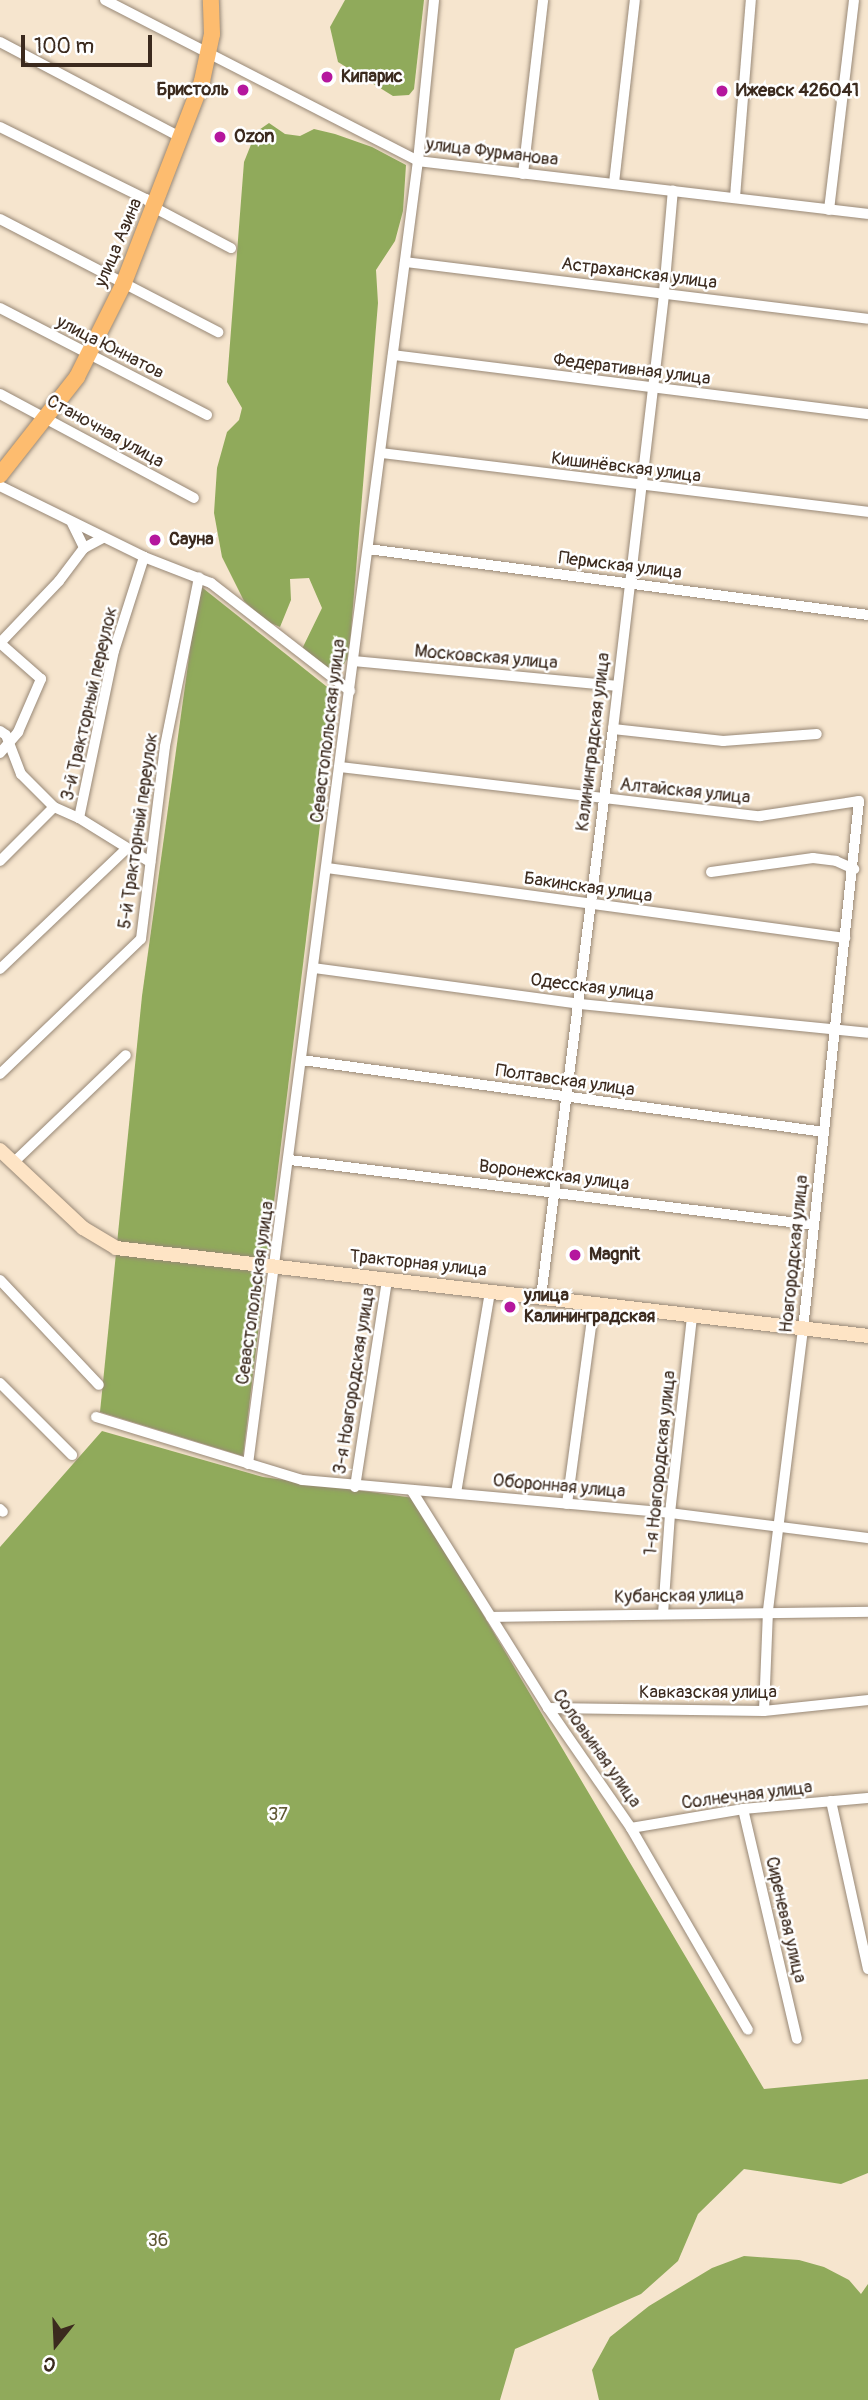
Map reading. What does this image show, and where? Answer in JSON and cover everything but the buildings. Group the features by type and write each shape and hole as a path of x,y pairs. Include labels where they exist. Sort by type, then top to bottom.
{"main road":[{"name":"улица Азина","path":"0,475 90,356 123,285 182,138 210,56 211,0"}],"street":[{"name":"улица Фурманова","path":"105,0 418,161 868,214"},
{"name":"Севастопольская улица","path":"248,1464 381,453 418,161 434,0"},
{"path":"523,174 543,0"},
{"path":"614,183 635,0"},
{"path":"735,197 751,0"},
{"path":"829,210 854,0"},
{"path":"0,42 182,138"},
{"path":"0,127 146,199 155,208 231,248"},
{"name":"Калининградская улица","path":"541,1297 613,729 664,292 673,190"},
{"path":"0,219 218,332"},
{"name":"Астраханская улица","path":"405,262 868,319"},
{"name":"улица Юннатов","path":"0,308 207,415"},
{"name":"Федеративная улица","path":"393,355 868,414"},
{"name":"Станочная улица","path":"0,394 194,498"},
{"name":"Кишинёвская улица","path":"381,453 868,512"},
{"path":"0,486 144,557 211,583 350,691"},
{"path":"72,523 83,548"},
{"path":"4,749 18,732 41,679 0,643 59,580 83,548 103,538"},
{"name":"Пермская улица","path":"368,549 868,615"},
{"name":"3-й Тракторный переулок","path":"79,818 114,652 144,557"},
{"name":"5-й Тракторный переулок","path":"0,1073 141,939 165,747 199,577"},
{"name":"Московская улица","path":"353,661 617,687"},
{"path":"613,729 723,741 817,734"},
{"path":"0,731 6,735 4,749 21,774 54,807 79,818 150,862"},
{"name":"Алтайская улица","path":"340,767 760,816 859,801"},
{"name":"Новгородская улица","path":"764,1711 768,1611 803,1329 854,869 859,801"},
{"name":"3-й Тракторный переулок","path":"0,861 54,807"},
{"path":"0,969 126,849"},
{"path":"711,872 813,858 836,861 854,869"},
{"name":"Бакинская улица","path":"327,868 845,938"},
{"name":"Одесская улица","path":"314,968 580,1004 868,1033"},
{"path":"13,1163 126,1055"},
{"name":"Полтавская улица","path":"302,1060 824,1132"},
{"name":"Тракторная улица","path":"0,1150 83,1228 116,1248 868,1336"},
{"name":"Воронежская улица","path":"290,1160 814,1225"},
{"name":"3-я Новгородская улица","path":"355,1487 387,1279"},
{"path":"0,1280 99,1385"},
{"path":"456,1493 490,1292"},
{"path":"567,1504 593,1303"},
{"name":"1-я Новгородская улица","path":"663,1614 670,1513 692,1316"},
{"path":"0,1383 72,1455"},
{"name":"Оборонная улица","path":"96,1417 302,1480 355,1487 456,1493 670,1513 868,1538"},
{"name":"Соловьиная улица","path":"412,1491 548,1708 631,1828 748,2030"},
{"name":"Кубанская улица","path":"491,1617 768,1611 868,1612"},
{"name":"Кавказская улица","path":"548,1708 764,1711 868,1700"},
{"name":"Солнечная улица","path":"631,1828 743,1809 868,1798"},
{"path":"831,1801 868,1969"},
{"name":"Сиреневая улица","path":"743,1809 797,2039"}],"green space":[{"path":"345,0 424,0 414,89 409,95 393,96 338,62 330,27"},
{"path":"269,123 285,134 300,136 314,129 335,134 372,147 406,165 403,211 395,241 376,270 378,303 350,643 347,659 342,667 332,670 301,651 322,608 309,578 290,579 291,600 280,627 266,621 244,601 222,557 214,513 217,468 227,432 239,420 242,408 227,382 244,162 256,132"},
{"path":"199,585 336,694 243,1456 100,1412 142,996"},
{"name":"37","path":"102,1431 263,1477 414,1498 764,2089 868,2079 868,2173 841,2184 744,2169 698,2214 678,2261 641,2294 515,2349 500,2400 0,2400 0,1547"},
{"path":"744,2256 799,2260 824,2267 849,2280 861,2294 868,2284 868,2400 599,2400 592,2370 610,2337 649,2306 712,2268"}],"place":[{"name":"Кипарис","path":"327,77"},
{"name":"Бристоль","path":"243,90"},
{"name":"Ижевск 426041","path":"722,91"},
{"name":"Ozon","path":"220,137"},
{"name":"Сауна","path":"155,540"},
{"name":"Magnit","path":"575,1255"},
{"name":"улица Калининградская","path":"510,1307"}],"park label":[{"name":"36","path":"158,2241"}]}
